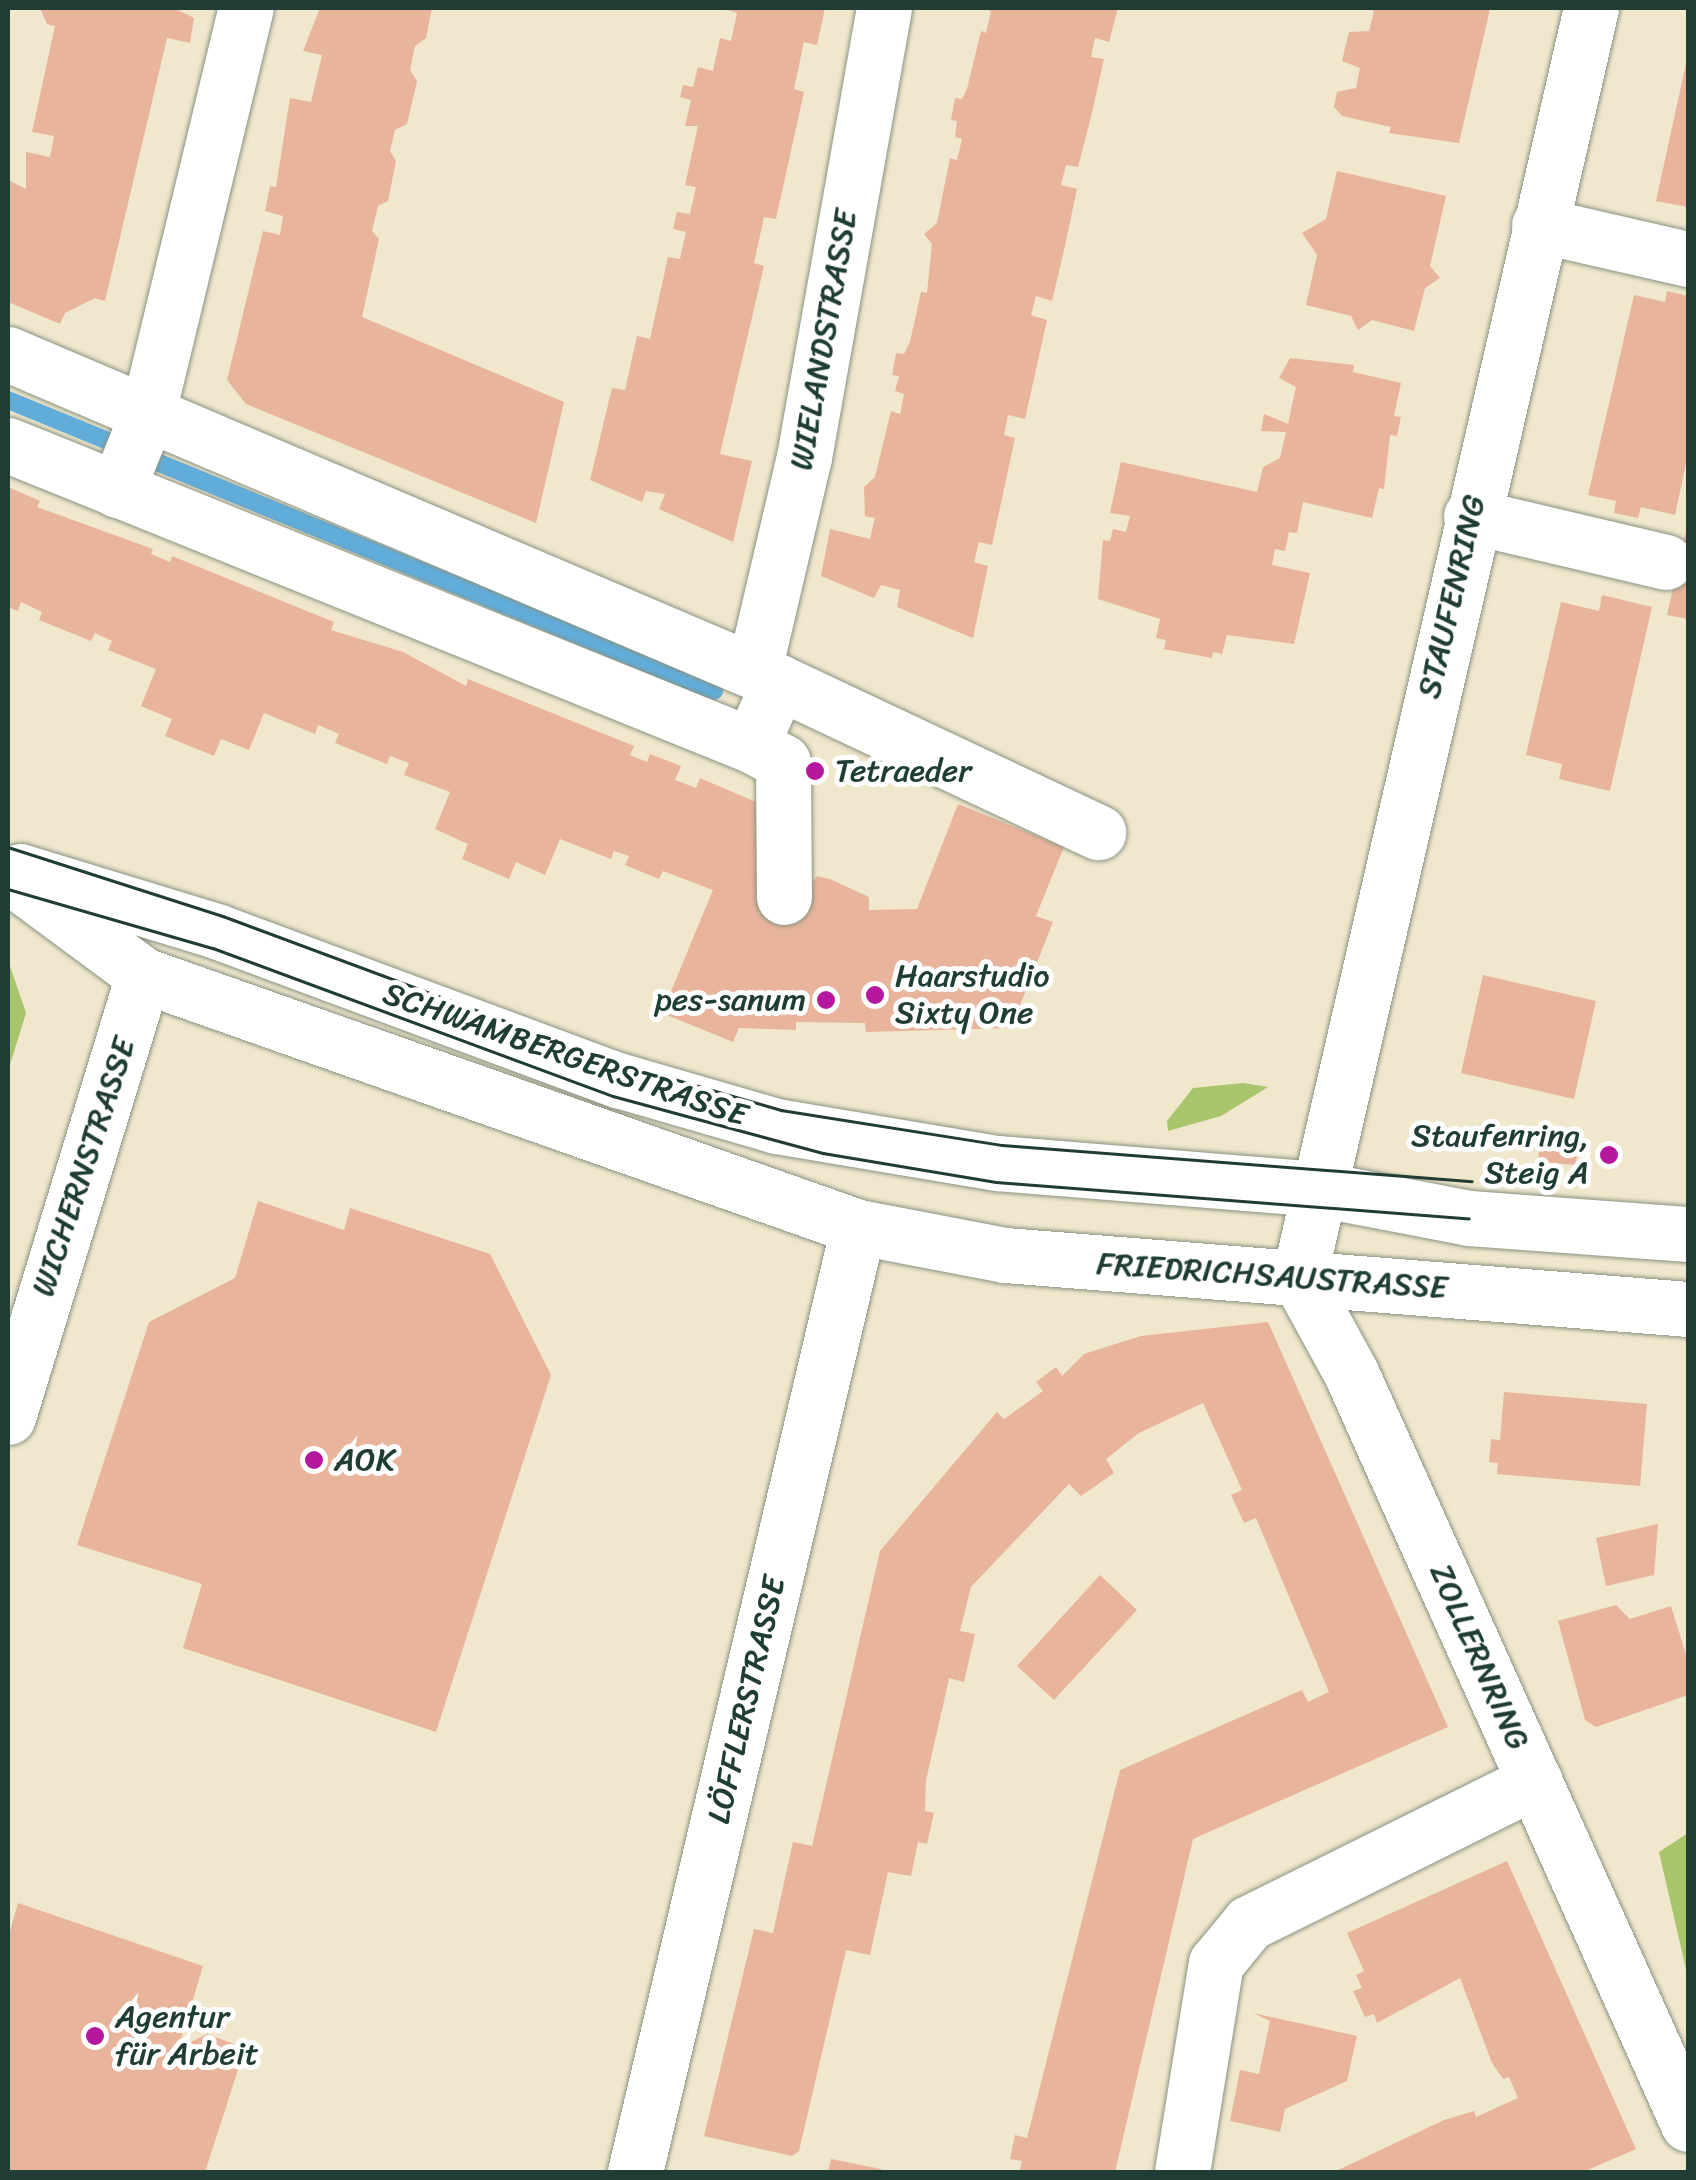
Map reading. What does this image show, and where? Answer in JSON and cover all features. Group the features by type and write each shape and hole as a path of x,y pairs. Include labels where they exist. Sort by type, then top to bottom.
{"street":[{"path":"117,490 148,412 246,8"},
{"name":"WIELANDSTRASSE","path":"766,676 884,8"},
{"name":"STAUFENRING","path":"1318,1189 1591,8"},
{"path":"1540,225 1688,259"},
{"path":"8,354 766,676 1098,832"},
{"path":"8,445 784,762 784,898"},
{"path":"1471,516 1666,562"},
{"path":"750,745 766,676"},
{"name":"SCHWAMBERGERSTRASSE","path":"8,871 219,932 618,1080 776,1126 997,1163 1318,1189"},
{"name":"SCHWAMBERGERSTRASSE","path":"8,871 143,974 858,1227"},
{"name":"WICHERNSTRASSE","path":"8,1418 16,1355 143,974"},
{"path":"1318,1189 1472,1180 1688,1196"},
{"path":"1318,1189 1469,1218 1688,1234"},
{"path":"1300,1278 1318,1189"},
{"name":"FRIEDRICHSAUSTRASSE","path":"858,1227 1005,1255 1688,1309"},
{"name":"LÖFFLERSTRASSE","path":"632,2160 858,1227"},
{"name":"ZOLLERNRING","path":"1300,1278 1351,1374 1688,2124"},
{"path":"1182,2172 1216,1963 1249,1923 1536,1781"}],"green space":[{"path":"8,960 26,1013 8,1071"},
{"path":"1243,1083 1268,1087 1221,1116 1168,1131 1167,1121 1193,1088"},
{"path":"1688,1833 1688,1978 1659,1852"}],"building":[{"path":"40,8 174,8 194,18 190,43 167,38 105,301 95,298 65,313 60,324 8,302 8,180 26,189 26,152 50,157 54,136 32,132 55,26 47,24"},
{"path":"320,8 432,8 426,38 415,46 410,70 417,81 407,124 395,130 390,151 396,161 388,201 378,206 372,231 379,239 362,317 564,402 536,523 246,404 227,380 263,231 280,235 283,216 265,211 270,186 276,187 290,98 311,102 322,55 303,51"},
{"path":"721,8 825,8 817,45 804,42 794,89 804,92 776,219 764,217 754,263 764,266 720,454 752,461 733,542 659,509 665,494 646,491 642,502 590,480 612,388 625,390 637,336 650,339 668,257 680,259 686,232 673,229 677,212 690,214 696,187 685,185 698,126 685,126 691,100 680,97 683,85 693,87 698,67 713,71 720,38 731,41 737,13"},
{"path":"985,8 1118,8 1109,42 1095,38 1091,57 1104,59 1091,117 1078,167 1066,165 1061,185 1077,189 1065,246 1052,301 1036,296 1031,315 1047,320 1025,419 1008,415 1004,435 1015,438 992,545 979,542 974,562 988,566 973,638 897,607 900,590 881,585 874,598 821,576 830,529 870,539 875,518 865,516 864,487 875,477 891,411 900,414 904,394 895,391 899,376 892,375 896,353 904,354 921,292 927,293 932,244 924,234 937,223 950,158 957,160 962,139 955,137 957,121 951,120 955,98 962,99 967,89 981,31 986,33 991,11"},
{"path":"1364,8 1490,9 1459,143 1389,133 1391,127 1342,116 1334,107 1337,92 1356,88 1360,68 1342,61 1349,32 1369,31 1374,11"},
{"path":"1688,59 1688,207 1656,201"},
{"path":"1337,171 1446,196 1430,266 1440,278 1425,288 1414,331 1372,320 1358,330 1351,316 1306,305 1317,255 1302,233 1326,219"},
{"path":"1667,291 1688,296 1688,454 1675,515 1641,507 1638,518 1614,513 1616,501 1588,495 1634,295 1665,302"},
{"path":"1290,358 1354,365 1353,372 1401,383 1394,416 1401,417 1397,436 1390,435 1384,489 1379,488 1372,518 1303,502 1297,533 1289,532 1285,551 1275,549 1272,565 1310,573 1294,644 1227,635 1222,654 1213,652 1212,658 1164,649 1166,640 1156,638 1160,619 1098,599 1103,540 1110,541 1113,529 1126,532 1130,516 1110,513 1121,462 1257,492 1263,467 1280,458 1286,432 1261,431 1264,414 1288,424 1296,387 1279,378"},
{"path":"8,487 40,501 37,507 153,549 151,554 170,562 172,556 334,622 331,630 403,652 466,686 468,679 634,746 630,755 647,762 650,754 681,766 675,780 696,788 700,778 770,808 810,886 817,876 830,879 869,897 869,910 917,909 958,804 1064,847 1036,916 1053,922 1011,1028 866,1032 865,1023 796,1022 796,1030 739,1028 733,1042 662,1013 713,890 663,871 659,879 625,865 629,856 614,851 611,859 560,839 545,875 516,862 509,879 462,859 468,844 435,829 450,792 404,775 409,763 390,756 387,764 335,743 339,734 318,725 315,734 264,713 249,750 221,739 214,756 165,736 172,719 141,706 156,669 108,650 112,641 95,633 91,641 39,620 42,612 21,602 18,611 8,607"},
{"path":"1688,527 1688,619 1667,615"},
{"path":"1602,595 1652,607 1610,791 1559,779 1562,764 1526,755 1561,602 1599,611"},
{"path":"1483,975 1596,1001 1574,1099 1461,1073"},
{"path":"1539,1149 1577,1152 1576,1165 1538,1162"},
{"name":"AOK","path":"258,1201 344,1230 350,1208 490,1254 551,1375 436,1732 183,1648 202,1584 77,1545 149,1322 235,1278"},
{"path":"1268,1322 1448,1727 1193,1839 1115,2172 1019,2172 1022,2161 1010,2159 1015,2135 1027,2138 1120,1770 1302,1690 1308,1702 1329,1692 1256,1518 1244,1523 1231,1495 1242,1490 1203,1403 1139,1433 1106,1459 1114,1473 1081,1496 1069,1484 971,1587 960,1631 975,1634 964,1682 949,1678 926,1780 925,1811 934,1813 927,1844 918,1842 911,1876 888,1872 870,1955 846,1950 799,2151 792,2156 704,2136 754,1929 773,1933 793,1842 812,1846 880,1551 997,1412 1004,1419 1043,1391 1036,1382 1056,1367 1062,1376 1084,1354 1141,1336"},
{"path":"1504,1392 1647,1404 1640,1486 1497,1474 1498,1463 1489,1462 1491,1439 1500,1440"},
{"path":"1658,1524 1654,1575 1606,1586 1596,1538"},
{"path":"1100,1575 1137,1610 1054,1700 1017,1666"},
{"path":"1616,1605 1630,1619 1671,1606 1688,1661 1688,1695 1596,1727 1585,1720 1558,1621"},
{"path":"1507,1861 1636,2149 1583,2172 1334,2172 1444,2120 1474,2111 1476,2117 1518,2098 1509,2077 1503,2079 1492,2063 1460,1978 1377,2023 1374,2014 1365,2017 1353,1991 1362,1988 1356,1975 1364,1971 1347,1933"},
{"name":"Agentur für Arbeit","path":"18,1903 203,1966 181,2039 191,2042 207,2034 245,2048 205,2172 8,2172 8,1938"},
{"path":"1253,2013 1357,2036 1347,2081 1285,2109 1280,2132 1230,2121 1240,2070 1259,2074 1270,2021"},
{"path":"831,2159 881,2169 828,2172"}],"waterway":[{"path":"8,400 108,441"},
{"path":"147,458 714,691"}],"tram line":[{"path":"8,847 223,916 622,1064 781,1110 1002,1145 1472,1181"},
{"path":"8,889 213,948 613,1096 823,1153 996,1182 1469,1218"}],"place":[{"name":"Tetraeder","path":"815,771"},
{"name":"Haarstudio Sixty One","path":"875,995"},
{"name":"pes-sanum","path":"826,1000"},
{"name":"Staufenring, Steig A","path":"1609,1155"},
{"name":"AOK","path":"314,1460"},
{"name":"Agentur für Arbeit","path":"95,2036"}]}
